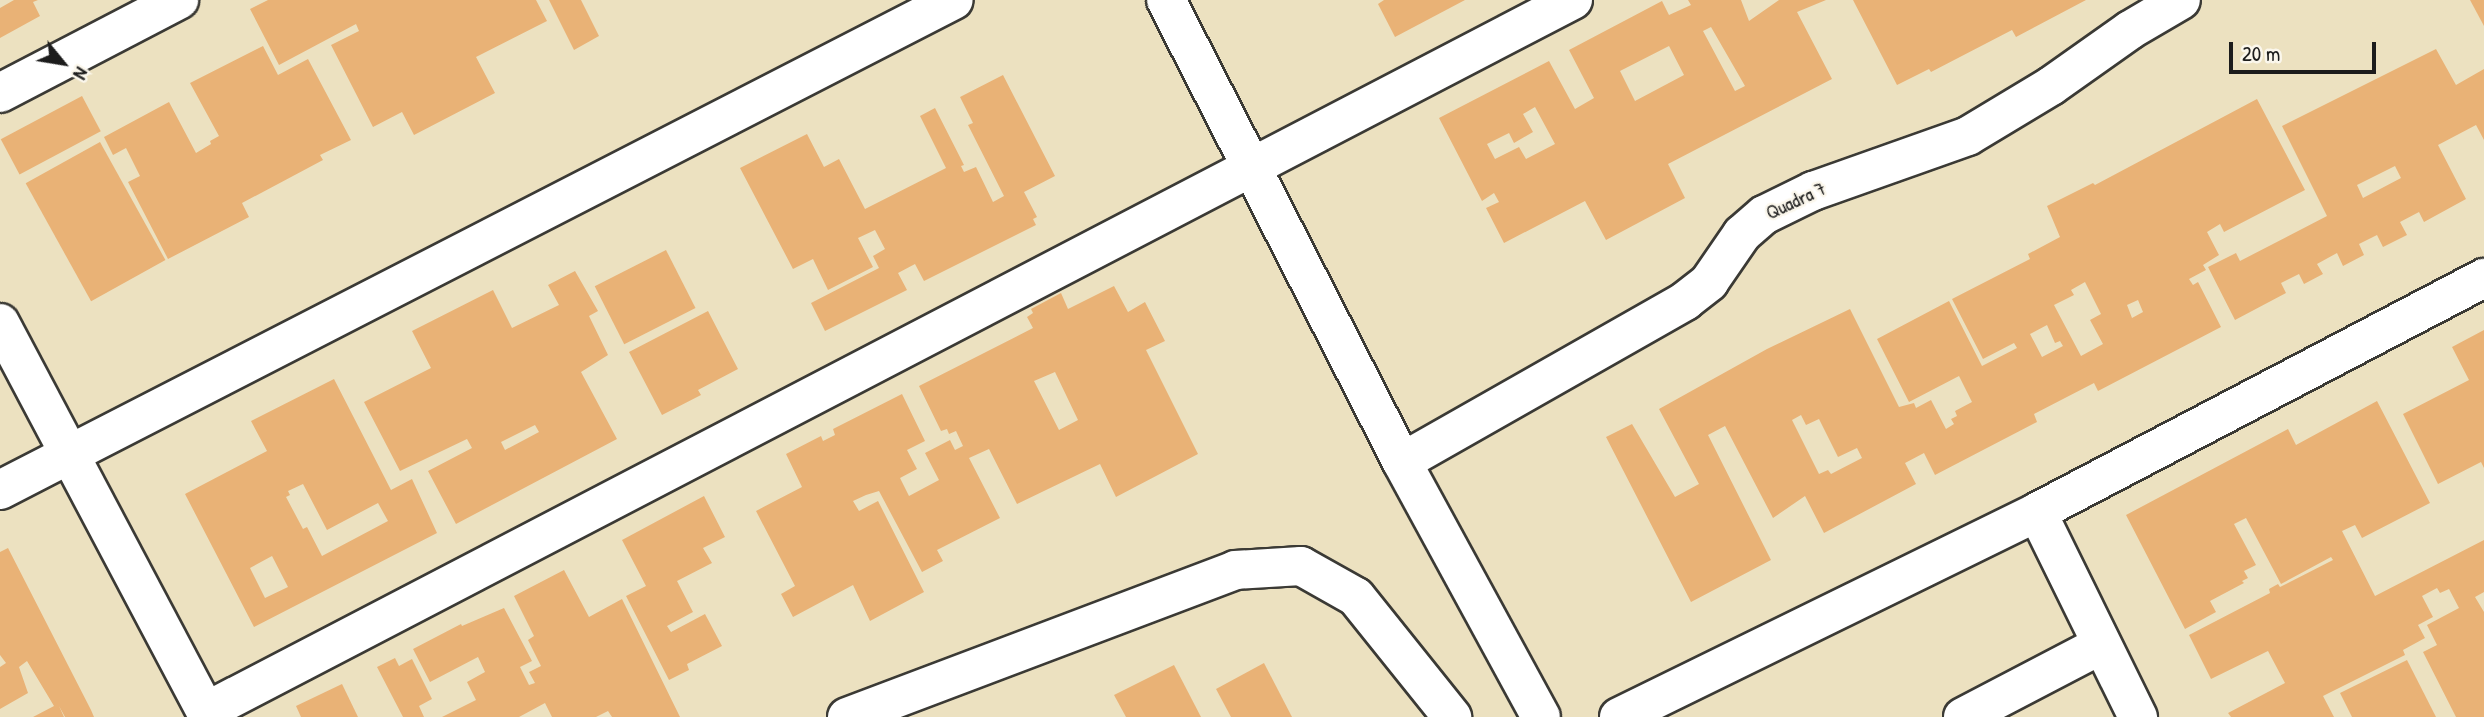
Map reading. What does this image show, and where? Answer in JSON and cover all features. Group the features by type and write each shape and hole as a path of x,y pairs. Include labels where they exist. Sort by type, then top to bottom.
{"street":[{"path":"0,93 179,0"},
{"path":"0,490 954,0"},
{"path":"1166,0 1402,462 1541,717"},
{"path":"0,323 208,714 1573,0"},
{"name":"Quadra 7","path":"1402,462 1685,301 1709,282 1742,234 1763,215 1813,191 1968,136 2050,86 2130,30 2180,0"},
{"path":"1619,717 2036,512 2484,278"},
{"path":"2036,512 2138,717"},
{"path":"847,717 1236,570 1301,566 1356,597 1452,717"},
{"path":"1963,717 2101,645"}],"building":[{"path":"14,0 38,0 33,2 40,16 0,38 0,8"},
{"path":"268,0 536,0 547,21 476,57 495,93 414,135 402,112 373,127 331,45 359,31 356,24 279,65 250,9"},
{"path":"549,0 581,0 599,36 574,50"},
{"path":"1384,0 1465,0 1395,37 1378,4"},
{"path":"1688,0 1741,0 1749,21 1779,0 1826,0 1797,12 1832,79 1668,164 1685,198 1606,240 1585,201 1504,243 1486,208 1499,202 1494,193 1482,201 1439,118 1549,61 1575,109 1594,98 1569,50 1662,1 1669,15 1691,5","holes":["1711,27 1745,86 1735,91 1703,31","1669,46 1684,75 1635,101 1620,71","1535,107 1555,144 1526,159 1519,147 1495,159 1487,144 1509,133 1514,143 1533,132 1523,114"]},
{"path":"1853,0 2086,0 2016,37 2012,30 1931,72 1929,69 1897,85"},
{"path":"2470,0 2484,0 2484,26"},
{"path":"263,46 278,75 308,59 351,140 320,155 323,160 242,203 249,217 168,259 128,182 140,176 126,148 113,155 104,137 169,102 196,153 219,136 190,83"},
{"path":"2436,49 2456,85 2484,69 2484,140 2476,125 2438,145 2466,199 2424,222 2419,212 2400,222 2407,235 2383,247 2377,235 2359,244 2364,255 2343,266 2337,253 2317,264 2323,274 2304,284 2299,274 2281,283 2286,293 2235,320 2208,267 2236,253 2240,261 2327,216 2282,126","holes":["2395,166 2401,178 2363,198 2357,185"]},
{"path":"1003,75 1055,176 1024,192 1037,217 1033,219 1036,225 924,281 915,264 898,273 907,290 825,331 811,303 879,268 873,256 885,249 875,230 858,238 873,267 828,290 813,259 793,269 740,168 807,134 824,167 839,159 865,209 946,168 920,116 935,108 964,165 961,166 964,172 976,167 993,202 1004,196 968,125 973,123 960,97"},
{"path":"82,96 101,131 20,175 1,139"},
{"path":"2257,99 2305,190 2224,232 2220,224 2207,232 2219,255 2203,265 2206,270 2189,279 2193,285 2198,282 2221,327 2098,391 2094,383 2034,414 2037,422 1935,475 1924,453 1905,463 1916,484 1824,533 1805,496 1773,518 1725,426 1708,435 1771,560 1691,602 1606,437 1632,424 1675,497 1699,484 1659,409 1767,349 1850,309 1899,407 1914,403 1916,408 1931,400 1946,429 1954,424 1951,419 1957,416 1955,411 1972,402 1959,376 1909,402 1877,339 1949,301 1982,366 2017,348 2014,343 1983,359 1952,299 2030,259 2028,254 2060,237 2047,206 2093,183 2095,185","holes":["2085,282 2101,314 2090,320 2103,344 2081,356 2054,305 2074,295 2071,290","2138,300 2143,312 2132,318 2127,305","2047,325 2055,343 2060,341 2063,346 2042,357 2030,334","1801,415 1806,425 1819,419 1838,457 1857,448 1862,458 1831,474 1828,470 1819,474 1792,420"]},
{"path":"100,142 165,260 91,301 26,183"},
{"path":"666,250 696,308 624,344 595,286"},
{"path":"575,271 598,311 589,316 608,355 581,372 617,439 456,524 428,471 472,448 467,439 400,471 364,402 431,368 412,331 493,290 512,328 559,305 548,285","holes":["535,425 539,432 505,450 501,442"]},
{"path":"1114,286 1128,312 1145,302 1165,341 1146,350 1198,454 1116,497 1100,464 1017,504 989,449 969,458 1000,518 937,550 943,561 922,572 879,491 866,495 853,501 859,511 878,501 924,592 870,621 853,585 793,617 781,594 795,586 756,511 802,487 786,454 821,436 823,441 835,435 833,429 902,394 925,441 907,450 917,469 900,478 909,496 939,480 925,453 950,440 955,450 963,446 956,431 949,434 947,429 941,431 919,386 1033,328 1027,317 1033,313 1031,309 1061,293 1068,309","holes":["1055,372 1078,420 1059,430 1034,381"]},
{"path":"708,311 738,369 698,390 701,395 662,415 629,352"},
{"path":"2484,330 2484,468 2481,462 2438,484 2403,414 2469,380 2452,347"},
{"path":"334,379 391,490 412,479 437,533 254,627 185,494 267,451 251,421","holes":["303,484 327,530 378,503 388,521 322,556 307,527 303,529 286,497 290,495 288,491","272,556 288,587 265,598 250,568"]},
{"path":"2377,401 2430,503 2362,538 2355,525 2342,531 2375,596 2484,540 2484,592 2475,597 2484,612 2484,717 2456,717 2423,652 2437,645 2427,625 2459,608 2449,589 2440,593 2437,588 2422,596 2433,617 2418,625 2425,638 2403,650 2405,655 2323,696 2334,717 2231,717 2228,713 2285,683 2268,651 2211,679 2189,635 2270,593 2269,589 2278,584 2280,587 2333,560 2331,557 2281,584 2246,518 2234,524 2256,565 2244,571 2248,578 2242,581 2244,583 2210,601 2216,612 2185,629 2126,515 2288,429 2296,445"},
{"path":"704,496 725,537 703,548 712,563 677,581 693,612 667,626 671,632 705,614 722,646 687,664 689,670 669,680 626,596 646,586 622,540"},
{"path":"8,548 94,717 65,717 59,706 64,717 33,717 54,706 27,661 19,667 28,693 0,709 0,667 6,663 0,655 0,552"},
{"path":"564,570 589,617 622,599 680,717 612,717 608,711 596,717 552,717 545,703 519,717 442,717 476,700 467,682 485,672 478,657 430,682 413,649 461,624 462,626 504,608 532,661 520,667 529,685 535,683 529,672 541,666 528,640 534,636 514,596"},
{"path":"395,658 399,666 412,659 432,699 419,706 424,717 403,717 377,667"},
{"path":"2407,660 2436,717 2352,717 2340,693"},
{"path":"1264,663 1292,717 1231,717 1216,689"},
{"path":"1174,665 1201,717 1126,717 1114,695"},
{"path":"342,684 358,717 301,717 296,706"}]}
